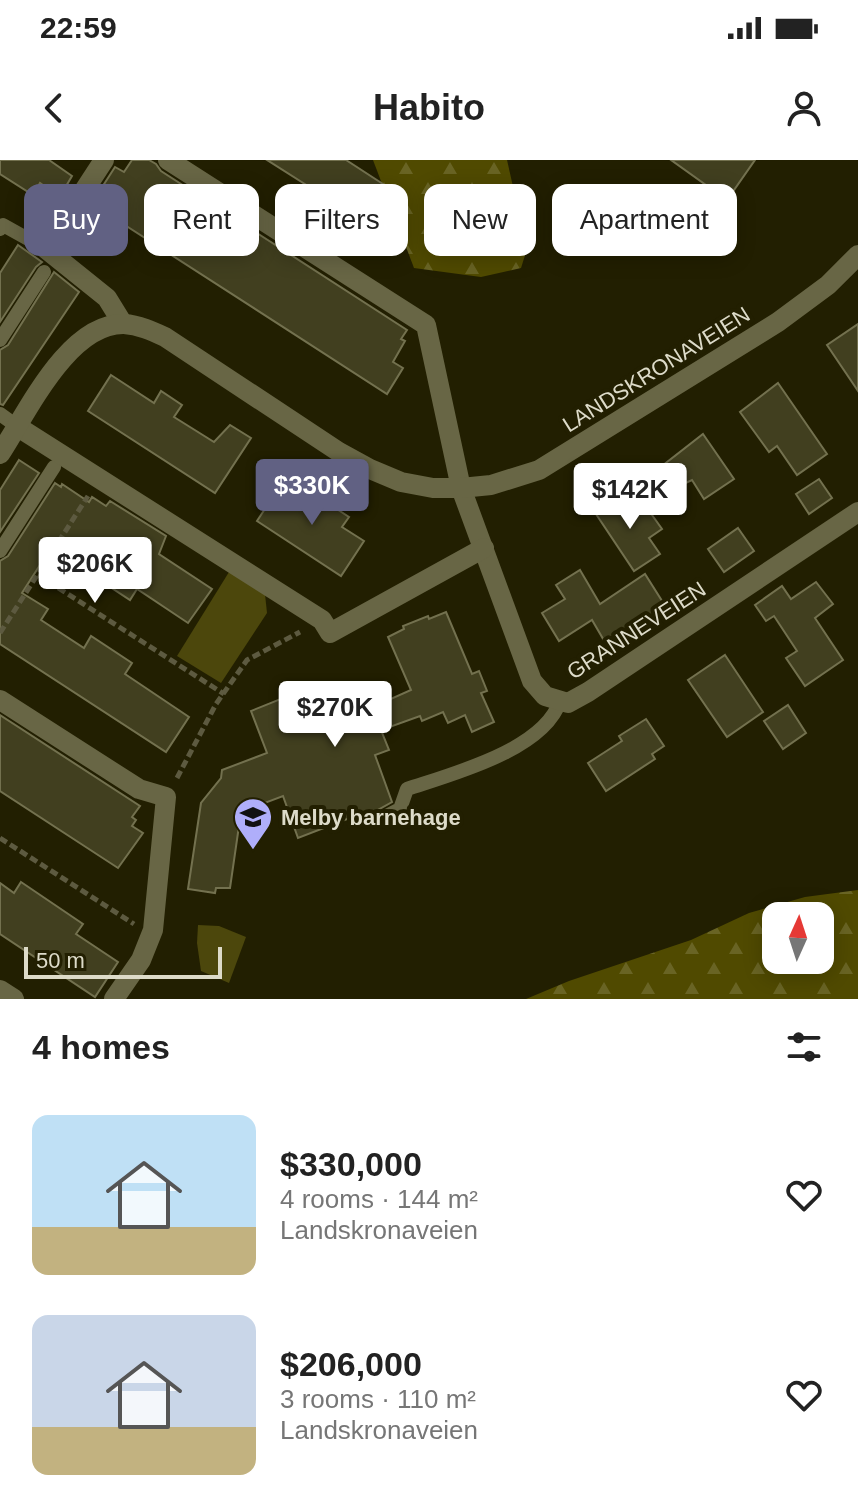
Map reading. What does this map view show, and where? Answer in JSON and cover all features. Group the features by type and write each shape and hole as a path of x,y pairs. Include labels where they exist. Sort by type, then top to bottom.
{"street":[{"path":"88,184 104,160"},
{"path":"168,160 426,325 461,488"},
{"name":"LANDSKRONAVEIEN","path":"123,324 145,328 165,337 339,452 370,469 401,482 433,488 461,488 491,485 539,470 778,322 828,285 858,255"},
{"path":"0,454 67,354 83,338 104,327 123,324 107,298 55,256"},
{"path":"18,427 322,620 330,633 484,548"},
{"name":"GRANNEVEIEN","path":"461,488 532,681 545,696 568,703 858,512"},
{"path":"0,700 139,789 166,797 153,930 141,960 114,999"},
{"path":"0,990 14,999"}],"lane":[{"path":"0,229 3,225 24,237"},
{"path":"0,340 44,272"},
{"path":"0,414 18,427"},
{"path":"0,551 54,467"},
{"path":"381,819 400,809 407,789 475,766 526,740 546,725 560,701"}],"path":[{"path":"0,633 99,478"},
{"path":"38,575 224,694"},
{"path":"166,797 224,694 247,660 322,620"},
{"path":"0,838 137,926"}],"green space":[{"path":"373,160 507,160 512,184 424,184 424,256 525,256 521,268 481,277 414,268 408,252 408,184 382,184"},
{"path":"858,890 858,999 526,999 569,981 691,940 762,909 762,974 834,974 834,902 788,902"}],"shaded area":[{"path":"229,572 265,594 267,613 221,683 177,656"},
{"path":"198,925 219,926 246,937 229,983 201,971"}],"building":[{"path":"0,160 49,160 72,176 67,184 24,184 24,189 0,174"},
{"path":"132,160 149,160 181,184 144,184 144,237 128,227 128,184 104,184 115,167 124,172"},
{"path":"267,160 346,160 383,184 305,184"},
{"path":"671,160 755,160 737,186 705,184"},
{"path":"259,234 275,245 275,256 293,256 407,330 401,339 405,341 393,362 403,368 387,394 173,256 259,256"},
{"path":"18,245 24,249 24,256 34,256 42,262 0,322 0,273"},
{"path":"54,272 79,292 3,405 0,404 0,350 8,345"},
{"path":"858,324 858,391 827,345"},
{"path":"111,375 154,403 161,391 182,405 174,417 214,442 230,425 251,438 215,493 88,411"},
{"path":"778,383 827,454 797,475 777,446 769,452 740,412"},
{"path":"703,434 734,479 704,499 692,480 677,487 662,466"},
{"path":"19,460 39,473 0,532 0,490"},
{"path":"819,479 832,498 809,514 796,494"},
{"path":"55,483 61,487 62,484 89,502 92,497 106,506 110,501 166,536 159,554 212,589 188,623 137,589 130,600 51,548 22,593 48,609 41,620 84,648 91,636 132,663 125,674 189,717 166,752 0,644 0,561 8,556"},
{"path":"297,483 349,517 342,527 364,541 341,576 257,521 280,486 291,493"},
{"path":"621,493 636,516 647,508 662,529 649,538 660,554 634,571 594,511"},
{"path":"738,528 754,551 724,572 708,549"},
{"path":"580,570 600,604 645,574 669,612 609,649 592,620 559,641 542,613 565,599 556,585"},
{"path":"816,582 833,604 815,618 843,660 805,686 786,658 797,651 774,616 766,621 755,605 782,586 791,599"},
{"path":"446,612 472,674 479,671 487,691 481,693 494,722 472,732 465,715 448,723 443,712 422,721 420,716 381,730 389,750 375,755 392,802 361,817 360,814 298,838 283,796 241,812 230,888 216,888 215,893 188,889 201,803 221,778 222,770 267,753 251,711 293,694 300,713 366,689 373,707 411,690 388,637 404,629 403,626"},
{"path":"725,655 763,712 727,737 688,680"},
{"path":"788,705 806,733 783,749 764,721"},
{"path":"0,715 140,806 132,817 136,820 132,826 143,833 118,868 0,791"},
{"path":"646,719 664,746 652,754 655,759 606,791 588,763 622,741 619,736"},
{"path":"21,882 83,924 76,934 118,962 95,997 0,934 0,883 14,893"}],"place":[{"name":"Melby barnehage","path":"253,851"}]}
